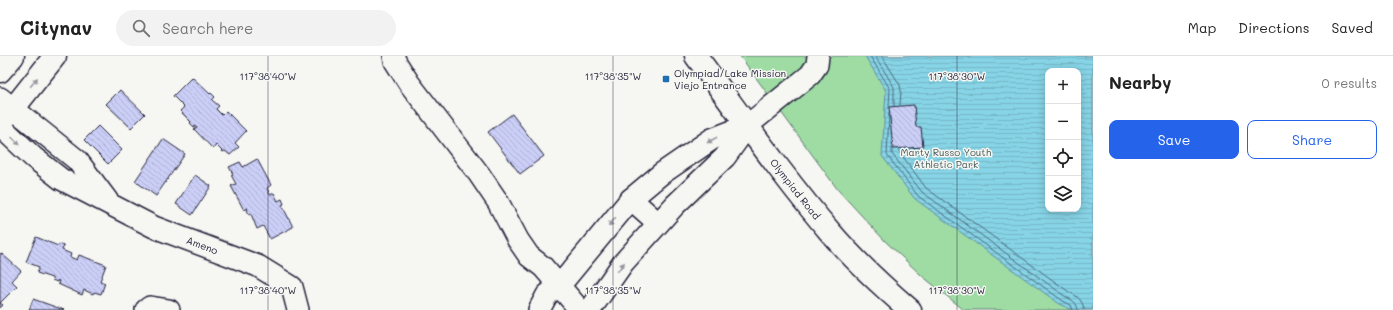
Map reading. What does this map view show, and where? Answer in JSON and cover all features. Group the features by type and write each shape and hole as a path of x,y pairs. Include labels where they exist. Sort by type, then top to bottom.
{"main road":[{"path":"0,71 13,56"},
{"path":"4,110 55,56"},
{"name":"Olympiad Road","path":"696,56 806,202 832,233 869,273 910,310"}],"street":[{"path":"394,56 395,61 409,83 479,174 529,256 560,285 580,310"},
{"path":"590,310 623,263 658,223 725,157 748,125 810,75 817,65 818,56"},
{"name":"Ameno","path":"4,110 77,160 111,205"},
{"path":"539,310 547,295 560,285 631,199 661,174 712,139 748,125"},
{"name":"Ameno","path":"0,126 33,157 62,179 154,227 258,266 292,287 298,310"},
{"path":"62,179 77,160"},
{"path":"631,199 658,223"},
{"path":"146,310 150,307 169,310"}],"green space":[{"name":"Marty Russo Youth Athletic Park","path":"740,56 1093,56 1093,310 964,310 921,275 885,241 838,190"}],"water":[{"path":"865,56 1093,56 1093,310 1073,310 1061,305 915,199 882,156 886,91"}],"building":[{"path":"192,77 215,97 212,100 219,106 216,109 222,115 226,111 246,131 235,143 239,147 230,155 225,151 223,152 216,145 213,149 194,129 197,127 194,127 180,111 184,107 173,96"},
{"path":"120,90 145,114 131,128 106,104"},
{"path":"914,105 916,127 921,127 923,147 893,149 889,107"},
{"path":"512,114 544,156 520,174 488,132"},
{"path":"98,126 122,150 108,164 84,140"},
{"path":"163,139 185,154 156,196 135,181"},
{"path":"257,159 271,185 267,188 270,195 274,193 278,201 282,199 284,204 282,205 293,227 270,239 263,226 257,229 251,214 249,215 248,208 244,210 231,186 236,184 229,167 240,162 243,167"},
{"path":"195,175 211,186 192,215 176,204"},
{"path":"36,237 58,246 59,244 64,246 62,250 71,254 70,257 77,260 79,255 106,265 100,281 105,283 101,294 94,292 93,294 84,290 82,295 58,284 58,280 57,282 52,280 52,278 37,273 39,267 26,262"},
{"path":"1,253 21,271 12,281 17,286 0,303"},
{"path":"33,299 64,310 29,310"}],"place":[{"name":"Olympiad/Lake Mission Viejo Entrance","path":"666,79"}]}
